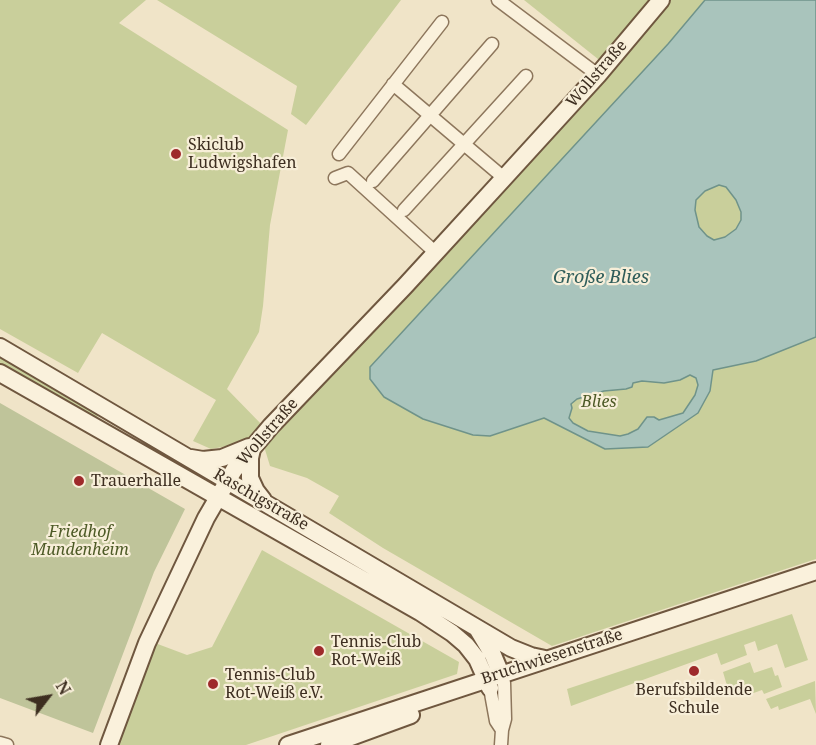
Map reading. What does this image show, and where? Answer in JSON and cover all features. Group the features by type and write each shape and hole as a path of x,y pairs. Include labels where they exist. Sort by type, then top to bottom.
{"street":[{"path":"498,0 598,75"},
{"name":"Wollstraße","path":"109,745 147,643 217,497 253,445 436,253 598,75 661,0"},
{"path":"339,154 441,22"},
{"path":"373,181 492,44"},
{"path":"404,210 526,76"},
{"path":"393,84 504,178"},
{"path":"335,178 348,173 436,253"},
{"name":"Raschigstraße","path":"0,347 474,625 493,655 496,681"},
{"name":"Raschigstraße","path":"0,373 420,612 466,645 496,681"},
{"path":"92,426 103,407"},
{"path":"187,457 203,460 222,458 242,452 253,445"},
{"path":"253,445 250,458 250,478 256,492 266,504"},
{"name":"Bruchwiesenstraße","path":"329,745 496,681 545,659 816,571"},
{"name":"Bruchwiesenstraße","path":"288,745 816,581"},
{"path":"474,625 511,648 545,659"},
{"path":"496,681 496,721 502,730 501,745"},
{"path":"0,743 7,745"}],"green space":[{"path":"0,0 146,0 119,23 288,130 270,225 259,332 227,389 263,426 249,442 211,449 193,441 216,400 102,333 78,373 0,329"},
{"path":"157,0 401,0 306,125 291,114 297,86"},
{"path":"524,0 656,0 603,63"},
{"name":"Blies","path":"669,0 816,0 816,559 552,646 383,548 329,513 339,496 307,478 270,466 263,443 602,78"},
{"path":"0,347 103,407 92,426 0,373"},
{"name":"Friedhof Mundenheim","path":"0,403 185,509 154,572 93,733 0,698"},
{"name":"Tennis-Club Rot-Weiß","path":"262,550 459,662 457,674 246,745 118,745 155,643 187,655 212,647"},
{"path":"792,614 808,660 785,668 777,644 758,651 755,641 744,645 747,655 721,665 717,653 571,706 567,689"},
{"path":"750,662 754,673 772,667 782,687 764,694 762,690 748,695 746,691 730,696 723,672"},
{"path":"815,681 816,714 810,699 779,710 778,706 771,709 766,699"}],"water":[{"name":"Große Blies","path":"705,0 816,0 816,337 756,361 713,370 710,391 698,413 648,447 605,449 544,418 490,436 473,435 423,419 384,397 370,379 370,367 668,44","holes":["719,185 726,187 736,200 741,212 741,220 736,229 725,237 714,240 699,227 695,210 696,200 705,191","690,375 696,378 698,385 695,395 683,413 659,420 647,417 638,429 628,434 620,436 588,431 573,423 569,418 571,404 577,399 604,391 626,389 632,387 633,383 642,381 664,383 680,380"]}],"place":[{"name":"Skiclub Ludwigshafen","path":"176,154"},
{"name":"Trauerhalle","path":"79,481"},
{"name":"Tennis-Club Rot-Weiß","path":"319,651"},
{"name":"Berufsbildende Schule","path":"694,671"},
{"name":"Tennis-Club Rot-Weiß e.V.","path":"213,684"}]}
